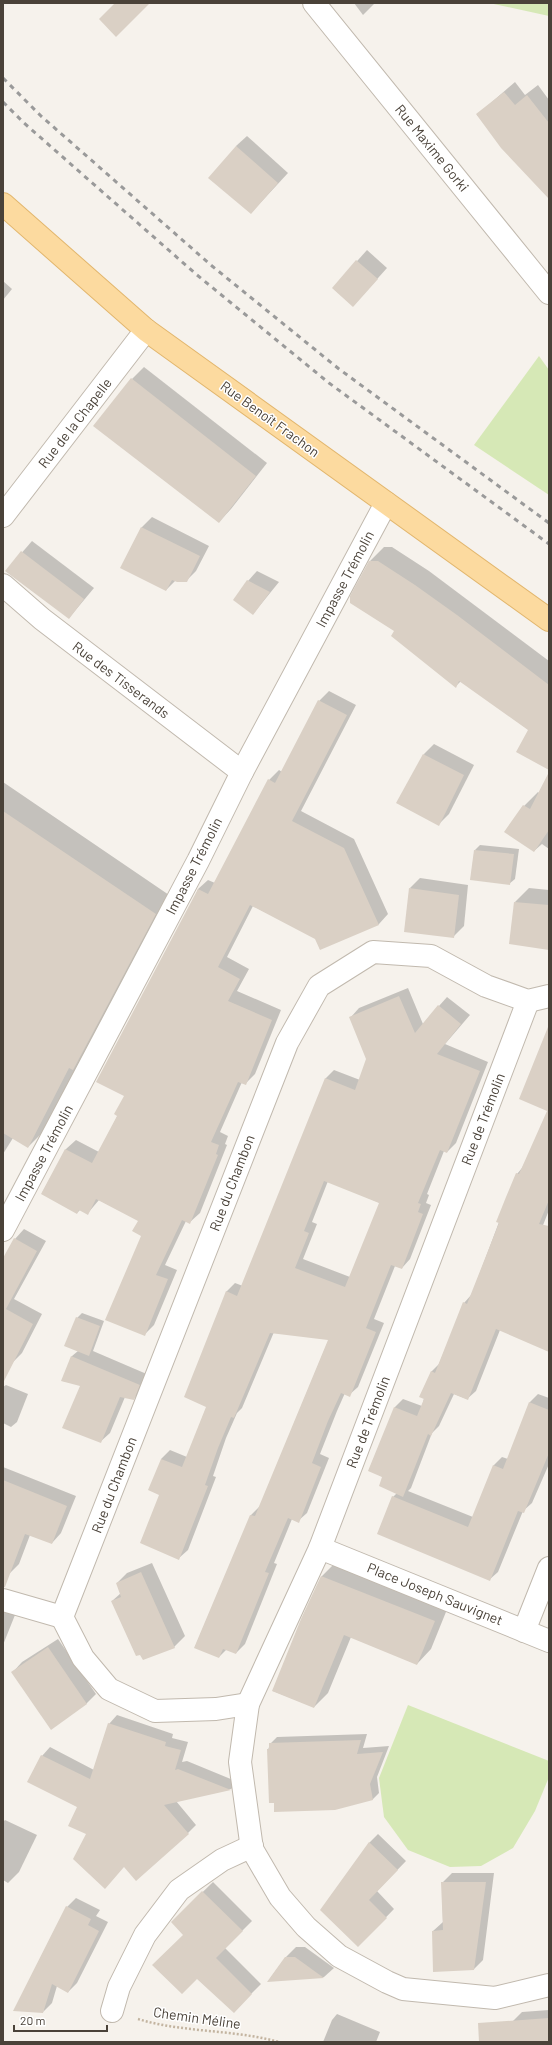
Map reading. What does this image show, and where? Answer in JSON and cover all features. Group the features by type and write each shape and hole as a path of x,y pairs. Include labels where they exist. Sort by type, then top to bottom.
{"main road":[{"name":"Rue Benoît Frachon","path":"3,204 146,330 549,620"}],"street":[{"name":"Rue Maxime Gorki","path":"314,3 549,292"},
{"name":"Rue de la Chapelle","path":"3,516 146,330"},
{"name":"Impasse Trémolin","path":"3,1230 198,860 242,772 386,503"},
{"name":"Rue des Tisserands","path":"3,585 42,619 242,772"},
{"name":"Rue du Chambon","path":"62,1617 287,1043 320,986 373,952 431,956 486,986 528,1001"},
{"path":"528,1001 549,996"},
{"name":"Rue de Trémolin","path":"528,1001 320,1548 248,1704 240,1762 252,1846 280,1896 306,1927 339,1956 403,1989 494,1998 549,1985"},
{"name":"Place Joseph Sauvignet","path":"320,1548 549,1641"},
{"path":"524,1631 549,1568"},
{"path":"3,1600 62,1617 83,1658 109,1689 155,1711 216,1709 248,1704"},
{"path":"112,2011 119,1987 145,1935 179,1890 222,1860 252,1846"}],"path":[{"name":"Chemin Méline","path":"112,2011 162,2026 260,2037 279,2042"}],"green space":[{"path":"489,3 549,3 549,16"},
{"path":"539,356 549,370 549,495 474,445"},
{"path":"408,1705 549,1761 549,1777 535,1811 513,1848 481,1866 450,1867 408,1850 384,1817 379,1778"}],"building":[{"path":"115,3 150,3 116,37 99,19"},
{"path":"504,92 515,105 527,95 549,123 549,199 501,148 476,114"},
{"path":"236,146 278,183 251,214 208,178"},
{"path":"356,260 378,279 353,307 332,288"},
{"path":"131,378 256,476 219,523 93,426"},
{"path":"141,527 200,556 187,582 177,582 172,580 166,591 120,568"},
{"path":"21,551 84,599 69,619 5,571"},
{"path":"369,561 378,561 415,585 549,685 549,770 516,752 528,730 459,681 456,688 391,636 394,631 350,603 350,596"},
{"path":"247,580 270,592 253,615 233,600"},
{"path":"318,700 347,715 292,821 344,848 379,925 320,950 315,939 250,905 218,967 240,979 228,1001 272,1020 246,1085 238,1082 211,1142 219,1145 216,1154 218,1155 190,1224 182,1220 156,1275 168,1279 145,1336 105,1320 141,1236 132,1231 138,1221 96,1199 88,1215 79,1210 77,1214 41,1194 65,1149 92,1163 117,1116 114,1114 124,1096 96,1082 198,889 208,894 268,779 275,783"},
{"path":"423,754 464,775 439,826 396,803"},
{"path":"549,772 549,830 534,852 504,832 523,805 530,809"},
{"path":"3,811 156,914 73,1070 69,1068 28,1148 3,1133"},
{"path":"474,850 514,854 510,885 470,880"},
{"path":"409,888 459,895 454,938 404,932"},
{"path":"514,902 549,905 549,950 509,944"},
{"path":"399,996 415,1033 438,1005 461,1024 437,1054 480,1071 447,1153 440,1150 418,1203 421,1204 418,1212 423,1214 402,1269 391,1265 366,1328 376,1332 350,1397 341,1393 328,1421 312,1463 321,1467 299,1523 288,1518 265,1572 269,1573 236,1654 223,1649 219,1658 194,1648 250,1515 255,1516 328,1340 270,1333 234,1418 231,1417 218,1448 205,1485 208,1486 179,1560 140,1543 159,1495 148,1490 161,1459 182,1467 206,1407 184,1397 226,1291 237,1296 325,1078 355,1090 366,1059 349,1017","holes":["324,1181 379,1203 345,1287 295,1268 309,1233 304,1231"]},
{"path":"548,1027 549,1200 539,1224 549,1226 549,1352 496,1329 468,1400 451,1393 431,1436 428,1434 403,1497 379,1486 382,1477 368,1471 394,1407 417,1416 424,1399 419,1397 431,1371 435,1373 463,1302 467,1304 499,1223 496,1222 506,1197 516,1173 519,1174 547,1111 519,1099"},
{"path":"14,1238 37,1251 6,1309 33,1324 3,1383 3,1258"},
{"path":"76,1317 100,1326 89,1356 64,1346"},
{"path":"71,1356 140,1385 134,1400 120,1397 101,1443 62,1428 80,1386 61,1381"},
{"path":"529,1402 549,1410 549,1453 524,1513 518,1511 490,1581 377,1534 392,1496 468,1527 493,1465 503,1469"},
{"path":"3,1480 67,1506 52,1544 25,1534 5,1587 3,1587"},
{"path":"141,1572 175,1648 143,1660 140,1655 136,1656 111,1601 121,1597 116,1583"},
{"path":"321,1576 435,1621 417,1665 344,1635 314,1708 272,1691 301,1619"},
{"path":"48,1647 87,1704 51,1730 11,1672"},
{"path":"108,1723 166,1742 165,1746 181,1750 175,1770 178,1769 231,1790 164,1805 189,1834 136,1881 124,1867 105,1889 73,1859 86,1834 68,1826 77,1807 27,1782 41,1755 90,1779"},
{"path":"361,1740 357,1754 383,1752 370,1784 373,1800 335,1810 274,1812 274,1803 269,1803 267,1749 269,1749 269,1743"},
{"path":"369,1842 398,1870 369,1900 387,1918 358,1947 320,1910"},
{"path":"441,1882 486,1882 474,1970 433,1972 432,1931 443,1930"},
{"path":"202,1891 243,1931 216,1958 252,1994 234,2013 197,1979 182,1994 152,1965 183,1935 171,1922"},
{"path":"66,1906 91,1919 88,1925 99,1931 68,1993 52,1984 43,2013 13,2011"},
{"path":"285,1957 295,1957 324,1978 267,1982"},
{"path":"549,2018 549,2042 479,2042 478,2023"}],"railway":[{"path":"3,78 41,116 212,266 339,369 549,523"},
{"path":"3,102 24,123 197,275 329,383 549,544"}]}
